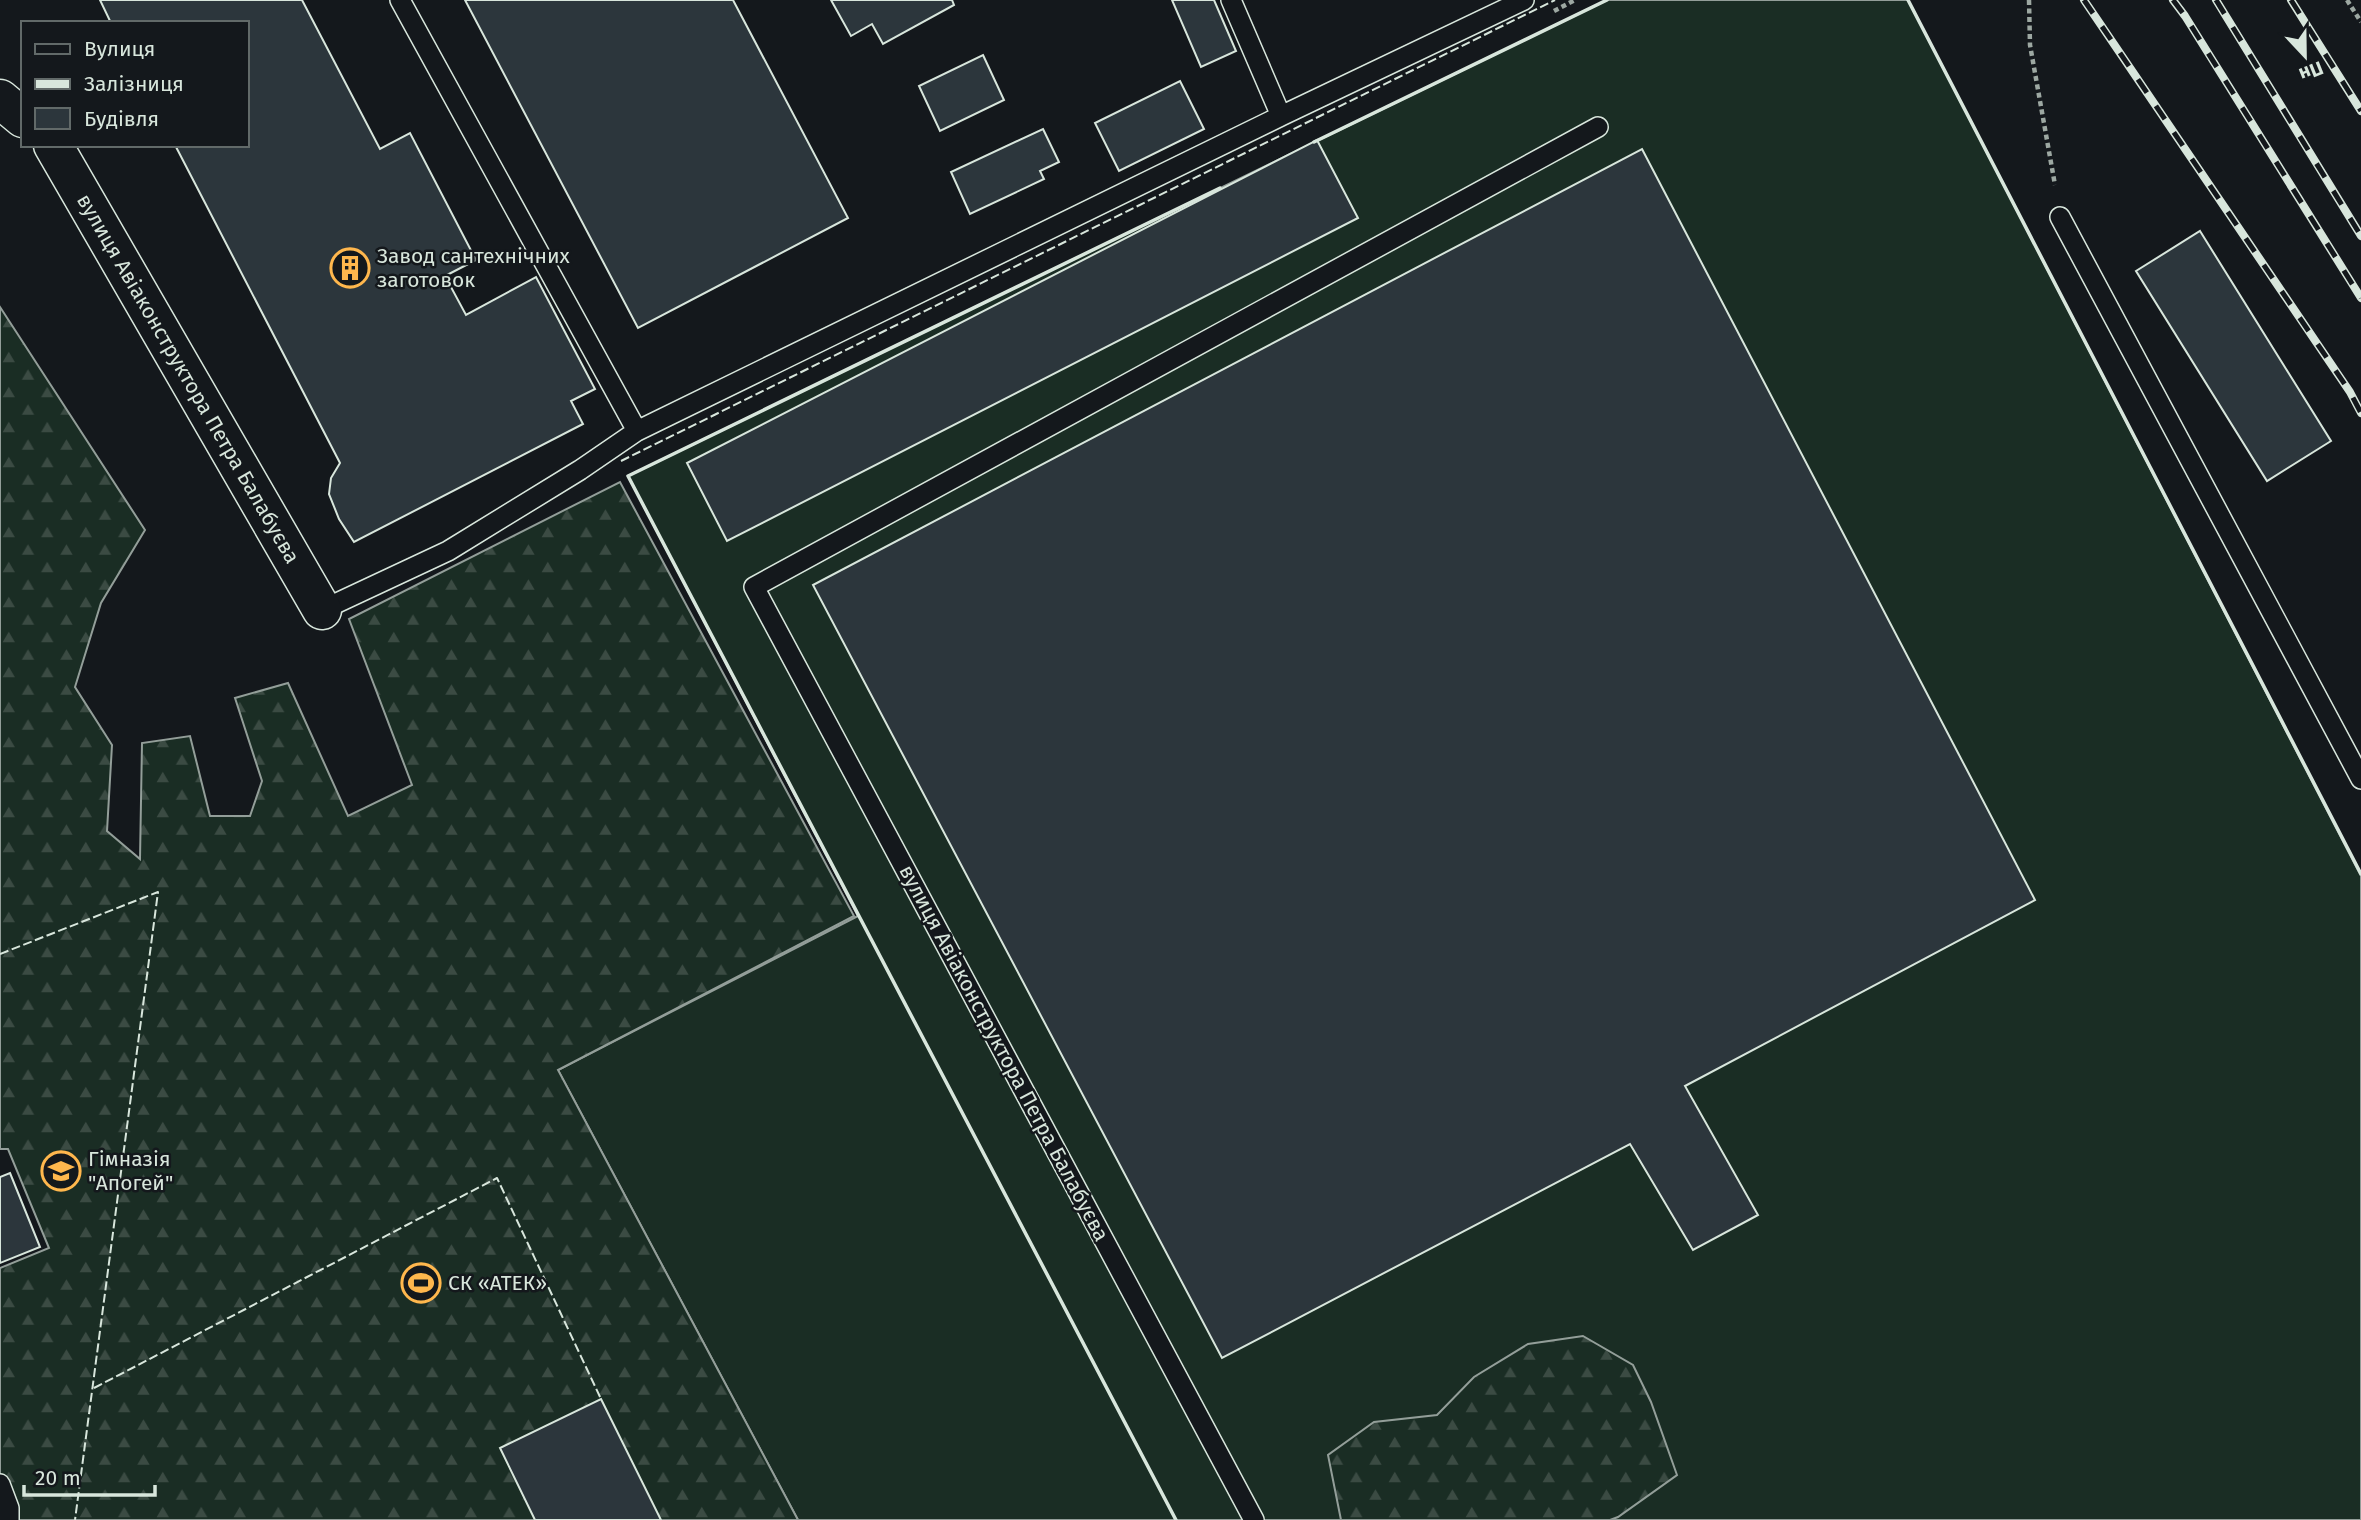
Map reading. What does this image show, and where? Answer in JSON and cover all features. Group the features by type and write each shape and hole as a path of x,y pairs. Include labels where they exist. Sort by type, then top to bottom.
{"street":[{"path":"0,99 21,116"},
{"name":"вулиця Авіаконструктора Петра Балабуєва","path":"55,147 322,610"}],"lane":[{"path":"400,0 637,431"},
{"path":"1231,0 1281,116"},
{"path":"322,610 448,551 580,470 637,431 1524,0"},
{"name":"вулиця Авіаконструктора Петра Балабуєва","path":"1254,1520 754,586 1598,127"},
{"path":"2060,217 2361,779"},
{"path":"0,1484 9,1508 9,1520"}],"path":[{"path":"2029,0 2030,45 2060,217"},
{"path":"2347,0 2361,22"}],"green space":[{"path":"1607,0 1908,0 2361,876 2361,1520 798,1520 558,1070 858,916 628,476"},
{"path":"0,307 145,530 101,603 75,687 112,745 107,831 140,859 142,743 190,736 210,816 250,816 262,781 235,698 288,683 348,816 412,785 349,619 620,482 854,916 558,1070 798,1520 0,1520 0,1268 49,1248 8,1149 0,1149"},
{"path":"1583,1336 1633,1365 1651,1402 1677,1475 1610,1520 1341,1520 1328,1455 1374,1422 1437,1415 1474,1377 1528,1344"}],"building":[{"name":"Завод сантехнічних заготовок","path":"100,0 302,0 380,149 410,133 476,260 445,276 466,315 536,277 595,389 571,401 583,424 354,542 339,519 329,494 331,478 340,463 176,147 248,147 248,21 110,21"},
{"path":"465,0 733,0 848,218 638,328"},
{"path":"831,0 952,0 954,5 883,44 872,24 851,36"},
{"path":"1172,0 1214,0 1236,51 1201,67"},
{"path":"983,55 1004,100 940,131 919,86"},
{"path":"1180,81 1204,129 1119,171 1095,123"},
{"path":"1043,129 1059,162 1040,171 1044,179 970,214 951,172"},
{"path":"1317,140 1358,218 727,541 687,463"},
{"path":"1642,149 2035,900 1685,1086 1758,1215 1693,1250 1630,1144 1222,1358 813,585"},
{"path":"2200,231 2331,441 2267,481 2136,271"},
{"path":"10,1173 40,1247 0,1263 0,1177"},
{"path":"601,1399 661,1520 535,1520 500,1448"}],"railway":[{"path":"2084,0 2350,392 2361,413"},
{"path":"2173,0 2361,298"},
{"path":"2216,0 2361,236"},
{"path":"2291,0 2361,111"}],"fence":[{"path":"621,461 1555,0"},
{"path":"0,954 158,892 75,1520"},
{"path":"94,1388 497,1178 601,1399"}],"wall":[{"path":"1314,142 1607,0"},
{"path":"1908,0 2361,874"},
{"path":"1176,1520 628,476 1220,188"}],"place":[{"name":"Завод сантехнічних заготовок","path":"350,268"},
{"name":"Гімназія \"Апогей\"","path":"61,1171"},
{"name":"СК «АТЕК»","path":"421,1283"}]}
